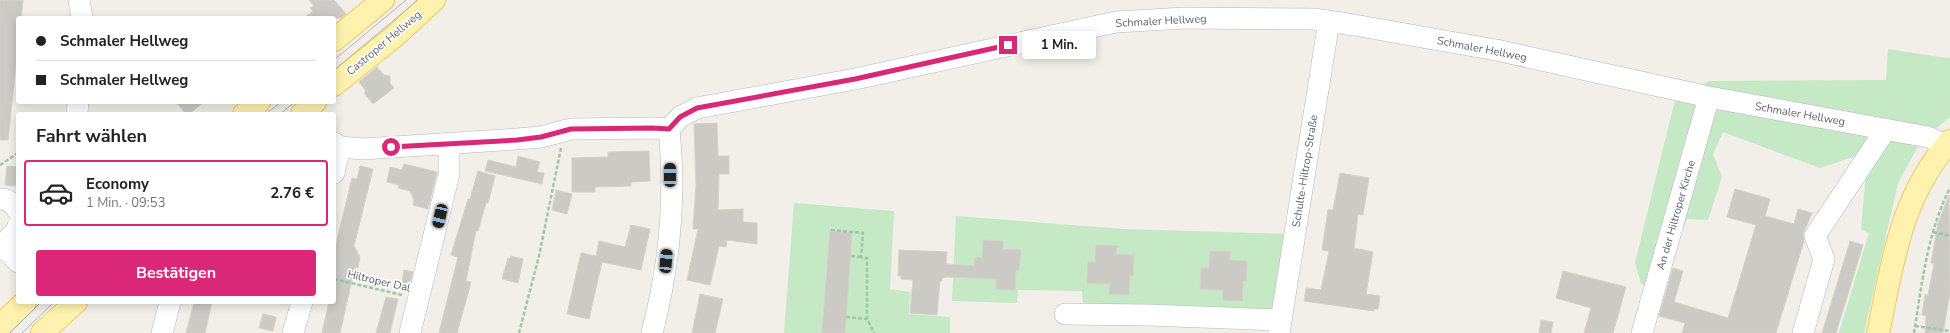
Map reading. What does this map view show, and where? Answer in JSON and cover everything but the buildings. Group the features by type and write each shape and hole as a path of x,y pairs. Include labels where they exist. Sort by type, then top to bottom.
{"main road":[{"path":"336,38 383,0"},
{"name":"Castroper Hellweg","path":"336,84 395,36 434,0"},
{"path":"246,112 256,104"},
{"path":"304,112 313,104"},
{"path":"1878,333 1898,236 1906,211 1923,179 1948,143"},
{"path":"0,326 23,304"},
{"path":"42,333 74,304"}],"street":[{"path":"79,0 82,16"},
{"name":"Schmaler Hellweg","path":"669,129 680,117 697,108 855,79 1116,22 1186,18 1314,19 1496,50 1709,97 1928,137 1948,143"},
{"name":"Schulte-Hiltrop-Straße","path":"1065,314 1148,315 1280,327 1329,21"},
{"name":"An der Hiltroper Kirche","path":"1642,333 1709,97"},
{"path":"337,145 363,149 517,140 541,137 571,129 669,129 671,191 669,230 660,303 652,333"},
{"path":"1803,333 1824,259 1815,236 1886,129"},
{"path":"410,333 420,299 449,174 449,143"},
{"path":"0,199 3,198 13,204 16,208"},
{"path":"16,231 1,245 16,260"},
{"path":"162,333 169,304"},
{"path":"293,333 301,304"}],"path":[{"path":"520,333 561,154 561,145 556,132"},
{"path":"0,165 16,154"},
{"path":"1914,333 1933,232 1940,207 1950,188"},
{"path":"831,230 863,232 861,257"},
{"path":"1933,232 1950,236"},
{"path":"851,256 867,258 867,319 874,333"},
{"name":"Hiltroper Dal","path":"336,279 420,299"},
{"path":"846,317 867,319"},
{"path":"1915,326 1950,331"}],"green space":[{"path":"1888,49 1946,58 1950,57 1950,117 1921,141 1898,183 1864,333 1839,333 1869,233 1861,229 1867,161 1859,155 1820,168 1723,132 1713,154 1722,177 1708,220 1687,219 1660,289 1641,284 1635,263 1675,100 1709,81 1886,80"},
{"path":"794,203 894,211 890,289 910,292 909,314 950,317 950,333 784,333"},
{"path":"956,216 1124,229 1288,234 1272,310 1083,303 1082,291 1018,290 1017,303 952,301"}],"tram line":[{"path":"336,58 406,0"},
{"path":"336,68 418,0"},
{"path":"268,112 278,104"},
{"path":"282,112 292,104"},
{"path":"10,333 39,304"},
{"path":"22,333 52,304"}],"route":[{"path":"391,147 517,140 541,137 571,129 669,129 680,117 697,108 855,79 1008,45"}]}
